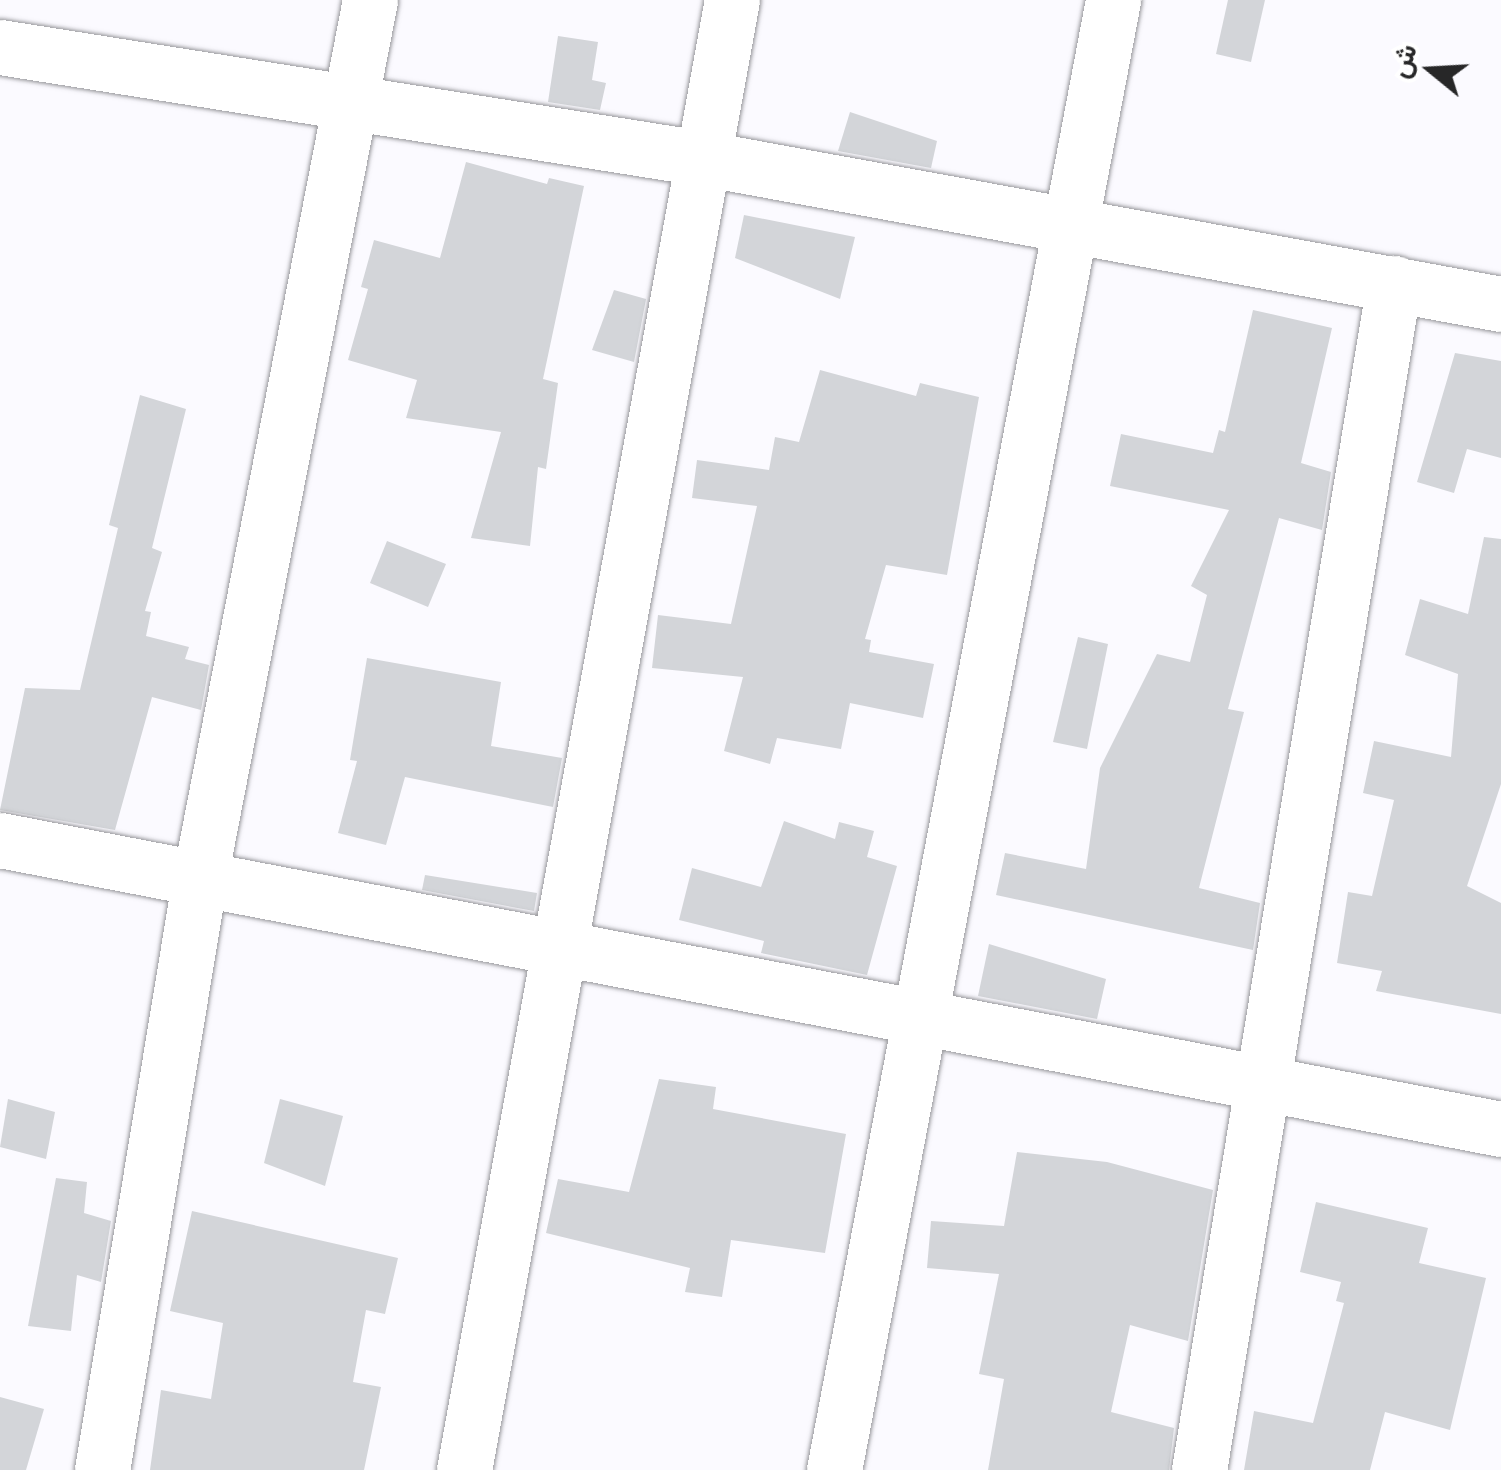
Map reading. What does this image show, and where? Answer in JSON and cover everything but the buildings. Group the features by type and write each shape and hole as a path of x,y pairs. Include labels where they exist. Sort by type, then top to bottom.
{"street":[{"path":"102,1470 200,877 370,0"},
{"path":"464,1470 707,160 732,0"},
{"path":"834,1470 917,1016 1113,0"},
{"path":"0,48 351,99 1501,304"},
{"path":"1198,1470 1266,1084 1394,283"},
{"path":"0,840 1501,1129"}]}
